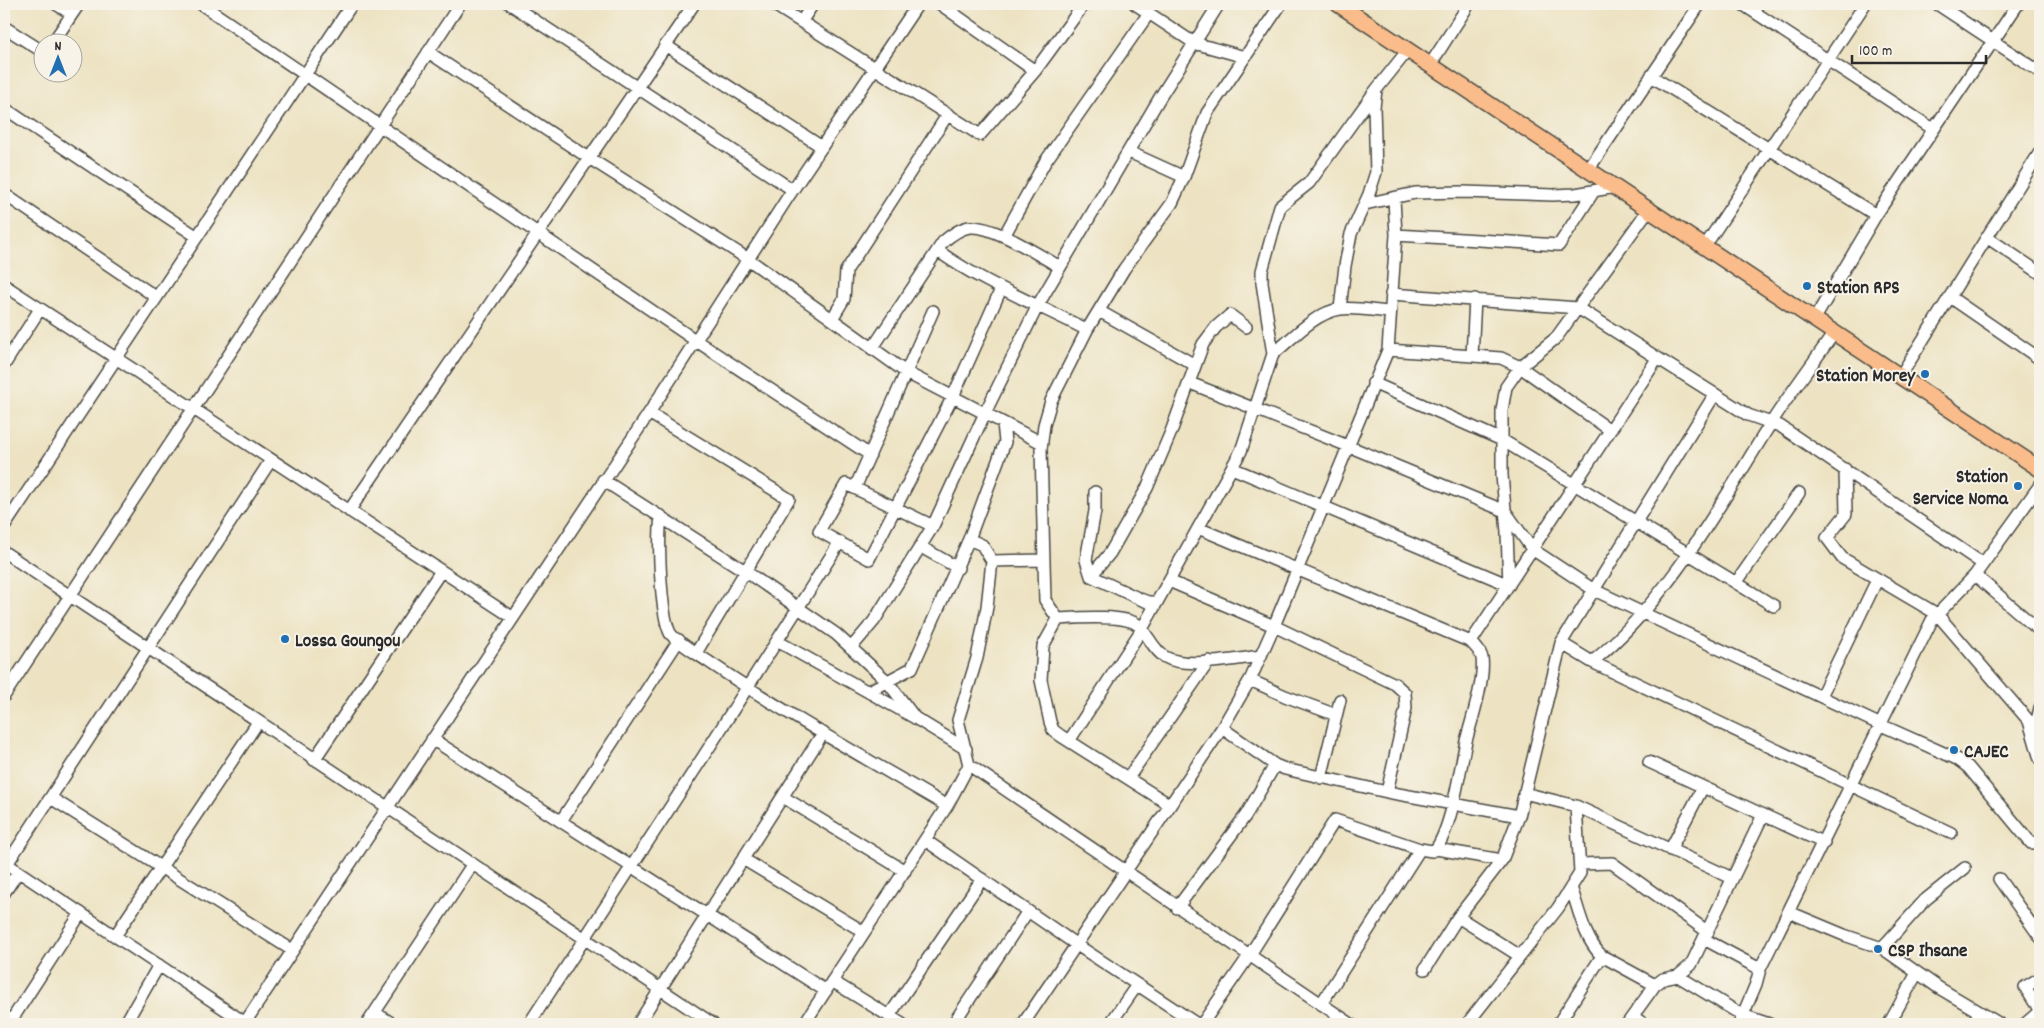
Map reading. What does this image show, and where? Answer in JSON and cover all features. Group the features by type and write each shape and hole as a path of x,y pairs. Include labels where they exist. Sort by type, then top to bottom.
{"main road":[{"path":"1338,4 2040,469"}],"street":[{"path":"56,4 72,14"},
{"path":"60,32 79,4"},
{"path":"201,4 695,340 870,455"},
{"path":"4,696 460,4"},
{"path":"510,4 793,190"},
{"path":"349,511 694,4"},
{"path":"773,4 980,135 1035,71 1084,4"},
{"path":"802,22 813,4"},
{"path":"271,460 51,798 5,863 245,1024 512,617 649,413 793,190 918,4"},
{"path":"940,4 1035,71"},
{"path":"1135,4 1194,43 1245,57"},
{"path":"851,648 874,621 933,526 985,413 1038,305 1219,4"},
{"path":"1058,619 1045,600 1043,560 1042,443 1044,425 1051,401 1087,330 1124,269 1172,203 1184,177 1207,112 1281,4"},
{"path":"1430,65 1469,4"},
{"path":"1588,170 1700,4"},
{"path":"1742,4 1933,129"},
{"path":"1705,246 1864,4"},
{"path":"1937,4 2040,72"},
{"path":"1814,320 1876,215 2018,4"},
{"path":"4,527 305,74 347,5"},
{"path":"1004,236 1045,162 1150,13"},
{"path":"4,27 32,45"},
{"path":"666,45 822,147"},
{"path":"1069,741 1142,629 1240,451 1273,354 1262,283 1262,271 1280,206 1309,183 1376,90 1408,50"},
{"path":"428,52 589,158 748,259 906,373 1042,443"},
{"path":"1651,76 1876,215"},
{"path":"1340,309 1351,234 1376,172 1374,107 1376,90"},
{"path":"4,108 196,236"},
{"path":"832,319 844,299 846,271 948,114"},
{"path":"1129,152 1184,177"},
{"path":"1901,376 1988,238 2037,166 2040,152"},
{"path":"1364,204 1415,193 1463,192 1553,195 1616,187"},
{"path":"1396,234 1559,245 1594,191"},
{"path":"4,194 156,297"},
{"path":"1023,1024 1222,728 1250,680 1261,656 1388,350 1396,234 1394,199"},
{"path":"1509,585 1502,475 1504,395 1506,387 1520,368 1556,338 1649,209"},
{"path":"872,349 944,242 955,232 969,227 985,228 1004,236 1060,267"},
{"path":"1988,238 2040,273"},
{"path":"938,251 962,269 1087,330"},
{"path":"4,285 512,617"},
{"path":"933,526 895,508 855,488 846,484 819,531 869,559 895,508 953,397 1001,289"},
{"path":"1391,294 1578,308 1656,359 1748,415 1772,422 1845,469 1983,564"},
{"path":"1950,297 2040,358"},
{"path":"1472,356 1474,300"},
{"path":"4,365 40,309"},
{"path":"1273,354 1321,317 1340,309 1390,312"},
{"path":"1099,310 1195,364"},
{"path":"855,488 933,311"},
{"path":"1091,576 1110,553 1147,488 1190,383 1203,344 1216,327 1230,315 1246,327"},
{"path":"1592,662 1612,646 1644,612 1688,553 1710,523 1772,422 1834,333"},
{"path":"1388,350 1501,358 1520,368 1610,430"},
{"path":"1471,642 1656,359"},
{"path":"1190,383 1505,511 1532,549 1594,590 1881,725 1958,759 1977,777 2031,843 2040,842"},
{"path":"1373,383 1502,440 1774,606"},
{"path":"1425,969 1458,917 1502,860 1519,816 1561,643 1715,394"},
{"path":"649,413 789,499 696,653"},
{"path":"869,691 912,668 958,568 969,539 1004,442 1003,423"},
{"path":"1232,468 1509,585"},
{"path":"1845,469 1846,514 1827,538 1842,558 1937,614 2029,721 2037,734"},
{"path":"603,480 745,571 836,634 887,681 915,718"},
{"path":"1740,1020 1760,970 1932,620 1975,575 2040,485"},
{"path":"1095,492 1095,511 1086,560 1091,576 1140,599 1148,602 1157,602"},
{"path":"1736,583 1799,493"},
{"path":"661,516 658,539 664,611 671,634 746,688 947,806"},
{"path":"1198,528 1471,642 1482,655 1479,688 1452,804 1444,834 1436,849"},
{"path":"804,1024 947,806 969,765 958,720 977,658 987,607 992,561 982,544 969,539"},
{"path":"529,1024 840,542"},
{"path":"921,547 958,568"},
{"path":"4,552 713,1024"},
{"path":"992,561 1043,560"},
{"path":"314,760 441,571"},
{"path":"1975,575 2040,631"},
{"path":"1169,580 1274,626 1395,684 1405,693 1406,708 1387,792"},
{"path":"1821,696 1877,580"},
{"path":"1058,619 1089,617 1126,619 1137,624 1166,658 1189,663 1261,656"},
{"path":"1058,619 1043,646 1041,680 1050,722 1054,730 1170,805"},
{"path":"561,821 679,640"},
{"path":"777,641 869,691 966,749"},
{"path":"1561,643 1592,662 1951,833"},
{"path":"1128,778 1209,661"},
{"path":"1250,680 1285,696 1336,715"},
{"path":"1321,778 1340,700"},
{"path":"2040,708 2037,734 2040,759"},
{"path":"115,936 258,722"},
{"path":"1222,728 1275,765 1321,778 1387,792 1519,816"},
{"path":"638,1024 823,733"},
{"path":"432,738 708,915 829,986 902,1024"},
{"path":"1649,762 1824,843"},
{"path":"969,765 1125,873 1351,1024"},
{"path":"1177,908 1246,815 1275,765"},
{"path":"1670,850 1703,787"},
{"path":"1524,792 1576,806 1732,878"},
{"path":"783,797 904,871"},
{"path":"51,798 292,950"},
{"path":"1468,1024 1580,873 1576,806"},
{"path":"1644,1024 1630,1021 1655,985 1663,979 1678,976 1691,965 1763,815"},
{"path":"1202,1024 1249,956 1335,820 1420,849 1432,851 1436,849 1502,860"},
{"path":"925,840 1197,1024"},
{"path":"1321,1004 1420,849"},
{"path":"743,859 864,932"},
{"path":"1580,864 1612,863 1706,936 1760,970"},
{"path":"367,1024 472,864"},
{"path":"1882,948 1925,900 1965,868"},
{"path":"4,893 18,872"},
{"path":"889,1016 982,879"},
{"path":"1999,879 2040,936"},
{"path":"1571,887 1590,940 1602,956 1655,985"},
{"path":"953,1024 1028,911"},
{"path":"1789,912 1844,935 1882,948 1979,1013 2000,1024"},
{"path":"9,1024 81,913"},
{"path":"1458,917 1520,956"},
{"path":"1558,1024 1602,956"},
{"path":"125,1024 158,965"},
{"path":"1889,1024 1917,973"},
{"path":"1678,976 1740,1020 1769,1024"},
{"path":"2025,1024 2040,1011 2025,988 2040,978"},
{"path":"1110,1024 1138,985"},
{"path":"375,1012 393,1024"},
{"path":"1973,1024 1979,1013"}],"place":[{"name":"Station RPS","path":"1807,286"},
{"name":"Station Morey","path":"1925,374"},
{"name":"Station Service Noma","path":"2018,486"},
{"name":"Lossa Goungou","path":"285,639"},
{"name":"CAJEC","path":"1954,750"},
{"name":"CSP Ihsane","path":"1878,949"}]}
